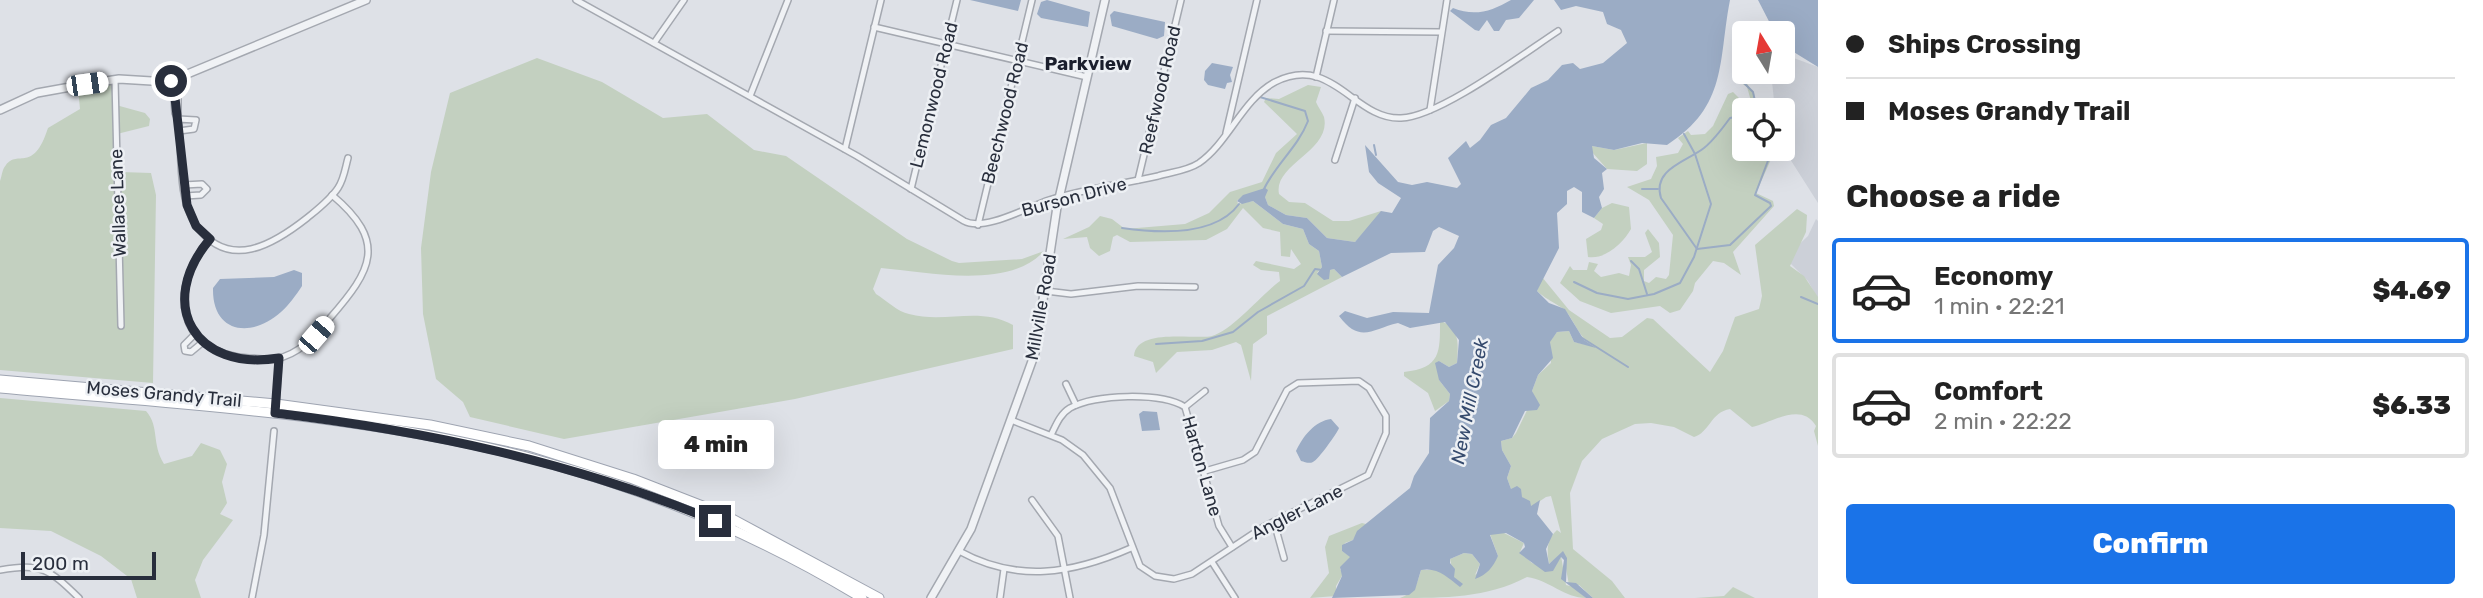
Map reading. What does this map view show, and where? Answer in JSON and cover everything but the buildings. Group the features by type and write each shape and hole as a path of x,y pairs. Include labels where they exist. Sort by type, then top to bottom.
{"main road":[{"name":"Moses Grandy Trail","path":"0,380 430,425 529,446 594,466 723,514 879,598"},
{"name":"Moses Grandy Trail","path":"0,388 276,409 454,440 540,460 625,486 752,537 862,598"}],"street":[{"path":"0,110 37,93 114,80 161,83 175,80 366,0"},
{"path":"576,0 845,149 969,224 978,225"},
{"path":"654,43 684,0"},
{"path":"750,96 788,0"},
{"path":"845,149 881,0"},
{"name":"Lemonwood Road","path":"911,189 957,0"},
{"name":"Beechwood Road","path":"978,225 1032,0"},
{"name":"Millville Road","path":"931,598 971,529 1035,354 1059,197 1105,0"},
{"name":"Reefwood Road","path":"1138,180 1181,0"},
{"path":"1225,136 1257,0"},
{"path":"1316,78 1334,0"},
{"path":"1430,110 1447,0"},
{"path":"874,27 1087,77"},
{"path":"1326,31 1441,33"},
{"name":"Burson Drive","path":"978,225 1059,197 1191,167 1206,157 1269,86 1293,76 1316,78 1337,85 1389,117 1410,117 1430,110 1558,31"},
{"name":"Wallace Lane","path":"114,80 121,326"},
{"path":"175,80 185,196 196,226 210,239 232,249 248,250 268,246 332,195 344,178 348,158"},
{"path":"1335,160 1355,98"},
{"path":"178,119 193,118 197,122 194,129 179,131"},
{"path":"184,185 202,184 207,189 201,195 185,196"},
{"path":"210,239 195,258 186,278 185,311 195,334 203,342 227,355 279,358 298,349 316,335 355,290 367,268 369,247 364,229 353,214 332,195"},
{"path":"1046,290 1071,294 1138,286 1195,287"},
{"path":"195,334 184,345 185,351 191,352 203,342"},
{"path":"276,409 279,358"},
{"name":"Angler Lane","path":"1011,420 1051,435 1083,454 1102,476 1116,500 1131,548 1140,566 1164,579 1183,578 1274,522 1363,478 1372,470 1386,433 1387,421 1364,384 1353,380 1304,381 1292,386 1255,452 1243,460 1205,471"},
{"path":"1051,435 1060,417 1076,405 1066,384"},
{"path":"1185,407 1205,391"},
{"name":"Harton Lane","path":"1076,405 1115,397 1174,400 1185,407 1219,526 1232,547"},
{"path":"253,598 264,534 274,431"},
{"path":"1032,500 1053,525 1070,598"},
{"path":"1274,522 1284,558"},
{"path":"959,551 981,563 1004,569 1065,569 1092,564 1131,548"},
{"path":"1212,562 1235,598"},
{"path":"0,570 40,566 79,598"},
{"path":"1000,598 1004,569"}],"shaded area":[{"path":"1796,59 1818,67 1818,203 1791,161 1795,161 1795,98 1774,98 1772,84 1796,84"},
{"path":"1816,219 1818,299 1808,281 1785,258 1808,236"}],"green space":[{"path":"537,58 602,82 663,118 707,114 754,150 786,156 907,239 952,261 959,263 1022,259 1044,251 1029,263 1011,271 990,275 944,275 881,268 873,289 892,306 909,314 922,317 975,316 1000,319 1013,325 1013,349 795,399 564,439 470,417 463,402 436,379 423,314 421,248 431,172 450,93"},
{"path":"111,84 116,105 145,113 150,119 149,126 117,134 121,172 151,173 156,195 153,383 0,370 0,181 3,171 11,161 31,156 37,151 48,128 80,109 78,89"},
{"path":"1743,84 1747,84 1754,98 1750,98 1747,87"},
{"path":"1308,85 1321,87 1316,102 1324,117 1324,129 1320,139 1285,174 1280,183 1279,194 1289,202 1305,203 1333,221 1349,221 1381,211 1380,215 1355,242 1327,238 1307,218 1286,215 1268,205 1265,197 1237,200 1238,204 1253,201 1283,224 1303,229 1309,244 1319,251 1322,267 1317,273 1334,269 1342,277 1267,316 1267,334 1253,344 1251,381 1241,345 1236,342 1212,350 1177,352 1156,373 1153,362 1134,356 1137,347 1155,338 1204,337 1220,332 1238,320 1280,281 1279,272 1261,270 1253,265 1256,261 1294,269 1301,264 1291,249 1290,257 1281,256 1280,232 1263,228 1243,208 1227,229 1206,240 1130,242 1117,235 1113,237 1110,251 1099,256 1090,248 1087,237 1063,239 1089,227 1100,216 1112,219 1125,229 1185,224 1209,213 1230,192 1262,182 1276,153 1297,134 1264,102 1266,98 1279,99"},
{"path":"1733,92 1739,98 1732,98 1732,161 1770,161 1756,193 1773,201 1774,206 1733,252 1741,275 1724,263 1713,261 1695,283 1693,291 1680,310 1670,313 1660,306 1611,313 1580,301 1560,283 1570,266 1573,270 1587,270 1589,262 1598,264 1594,271 1601,277 1619,273 1629,276 1631,265 1628,257 1645,257 1652,252 1645,233 1648,229 1659,243 1660,257 1644,270 1644,281 1649,283 1656,277 1666,279 1669,275 1673,235 1649,200 1627,187 1651,179 1657,166 1656,157 1678,153 1683,144 1678,138 1688,131 1691,135 1705,134 1713,126 1728,94"},
{"path":"1647,143 1647,164 1637,171 1607,169 1592,152 1592,146 1614,150"},
{"path":"1612,203 1629,207 1631,229 1623,240 1607,253 1588,257 1586,239 1601,230 1603,224 1594,218 1602,208"},
{"path":"1797,209 1807,215 1806,232 1790,266 1804,276 1818,297 1818,446 1814,431 1816,426 1802,415 1794,414 1752,427 1730,409 1718,414 1694,437 1674,427 1651,423 1635,424 1602,439 1582,461 1570,493 1573,549 1612,581 1625,598 1593,598 1579,585 1569,585 1563,552 1549,564 1549,542 1557,530 1561,533 1551,496 1531,507 1515,489 1511,489 1507,478 1511,466 1502,450 1501,441 1512,438 1516,433 1534,396 1532,391 1538,375 1551,363 1550,341 1557,332 1569,331 1574,342 1592,346 1565,310 1537,291 1542,277 1569,310 1610,338 1622,337 1647,318 1653,319 1710,372 1723,351 1735,317 1759,309 1762,296 1755,245"},
{"path":"1440,321 1455,332 1458,344 1457,363 1449,367 1439,361 1439,380 1450,394 1449,401 1435,411 1428,393 1404,376 1404,372 1425,367 1436,357 1440,341"},
{"path":"0,398 146,411 153,423 164,464 192,456 201,443 220,450 227,464 222,482 227,503 220,514 233,520 203,560 195,580 201,598 137,598 131,579 101,556 51,531 0,528"},
{"path":"1362,523 1366,524 1365,526 1353,540 1345,543 1342,551 1351,557 1340,569 1343,574 1336,586 1336,596 1310,598 1329,573 1325,547 1329,536"},
{"path":"1502,532 1524,543 1520,552 1532,563 1553,570 1561,556 1566,585 1574,587 1586,598 1571,595 1527,577 1481,593 1400,598 1414,588 1421,570 1437,570 1454,577 1450,559 1464,553 1472,554 1480,564 1475,575 1498,556 1490,534"},
{"path":"1733,587 1755,598 1695,598 1724,596"}],"water":[{"path":"970,0 1021,0 1018,11"},
{"path":"1047,0 1090,12 1088,27 1041,18 1037,14 1041,2"},
{"path":"1511,0 1534,0 1519,18 1506,20 1499,31 1494,31 1487,20 1479,31 1475,30 1450,11 1453,8 1483,12"},
{"name":"New Mill Creek","path":"1554,0 1730,0 1717,81 1701,114 1687,130 1667,145 1642,143 1614,150 1592,146 1594,158 1607,169 1602,173 1604,189 1599,197 1602,208 1594,218 1582,212 1582,192 1574,187 1567,191 1567,204 1557,213 1559,248 1537,291 1549,303 1565,309 1584,340 1596,348 1574,342 1569,331 1557,332 1550,342 1553,358 1538,375 1532,391 1540,405 1537,410 1525,411 1512,438 1501,441 1502,450 1511,466 1507,478 1511,489 1517,486 1521,489 1522,497 1530,501 1531,506 1540,500 1537,514 1553,534 1546,549 1549,564 1563,551 1567,558 1566,582 1576,583 1593,598 1586,598 1561,579 1564,560 1561,557 1553,571 1545,572 1519,553 1525,547 1524,543 1506,533 1490,535 1498,556 1489,570 1475,579 1480,564 1472,554 1464,553 1450,559 1455,569 1454,577 1463,584 1460,587 1442,574 1427,569 1421,570 1415,590 1409,595 1332,598 1342,576 1340,567 1350,557 1342,551 1342,545 1353,540 1357,531 1410,488 1414,476 1429,453 1430,418 1449,401 1450,394 1439,380 1435,363 1439,361 1449,367 1457,363 1459,340 1445,322 1410,328 1398,323 1360,332 1346,325 1339,316 1345,311 1367,318 1393,312 1429,313 1438,265 1454,248 1459,236 1439,227 1433,231 1425,252 1391,253 1342,277 1334,269 1330,270 1329,279 1324,280 1317,274 1322,267 1319,251 1309,244 1303,229 1283,224 1253,201 1242,204 1237,201 1243,195 1265,188 1268,190 1265,197 1268,205 1286,215 1307,218 1327,238 1355,242 1381,211 1392,213 1401,198 1378,183 1369,172 1365,145 1398,182 1412,185 1427,182 1457,188 1461,184 1448,158 1466,141 1470,148 1491,125 1506,118 1531,88 1548,80 1562,65 1573,63 1580,69 1603,63 1627,43 1621,30 1607,24 1603,12 1576,6 1561,10"},
{"path":"1758,0 1818,0 1818,67 1796,53 1796,21 1769,21"},
{"path":"1114,11 1165,22 1164,36 1157,39 1112,26 1110,15"},
{"path":"1212,63 1233,67 1230,75 1232,82 1227,83 1225,89 1208,85 1204,80 1205,71"},
{"path":"294,270 302,273 302,286 287,306 269,321 258,326 235,327 219,315 214,303 213,288 220,279 274,277"},
{"path":"1143,411 1157,412 1160,430 1142,431 1139,414"},
{"path":"1331,419 1339,428 1332,440 1313,462 1301,461 1296,451 1302,440 1315,426"}],"waterway":[{"path":"1745,84 1753,92 1754,98"},
{"path":"1260,97 1305,111 1308,121 1299,139 1264,189"},
{"path":"1732,118 1708,145 1672,167 1661,180 1661,198 1697,249 1730,245 1771,206 1755,195 1768,161"},
{"path":"1574,282 1597,293 1628,299 1654,294 1680,283 1694,257 1711,204 1695,154 1684,134"},
{"path":"1374,145 1376,155"},
{"path":"1642,189 1658,189"},
{"path":"1122,228 1168,231 1201,227 1229,215 1239,204"},
{"path":"1631,261 1639,269 1647,294"},
{"path":"1156,344 1202,341 1233,332 1258,312 1304,286 1315,269 1322,270"},
{"path":"1801,297 1818,304"},
{"path":"1579,336 1628,367"}],"district":[{"name":"Parkview","path":"1088,63"}],"route":[{"path":"171,81 173,80 174,113 178,119 187,205 196,226 210,239 189,268 185,289 186,315 195,334 217,351 241,357 279,358 275,413 454,440 540,460 625,486 715,521"}]}
